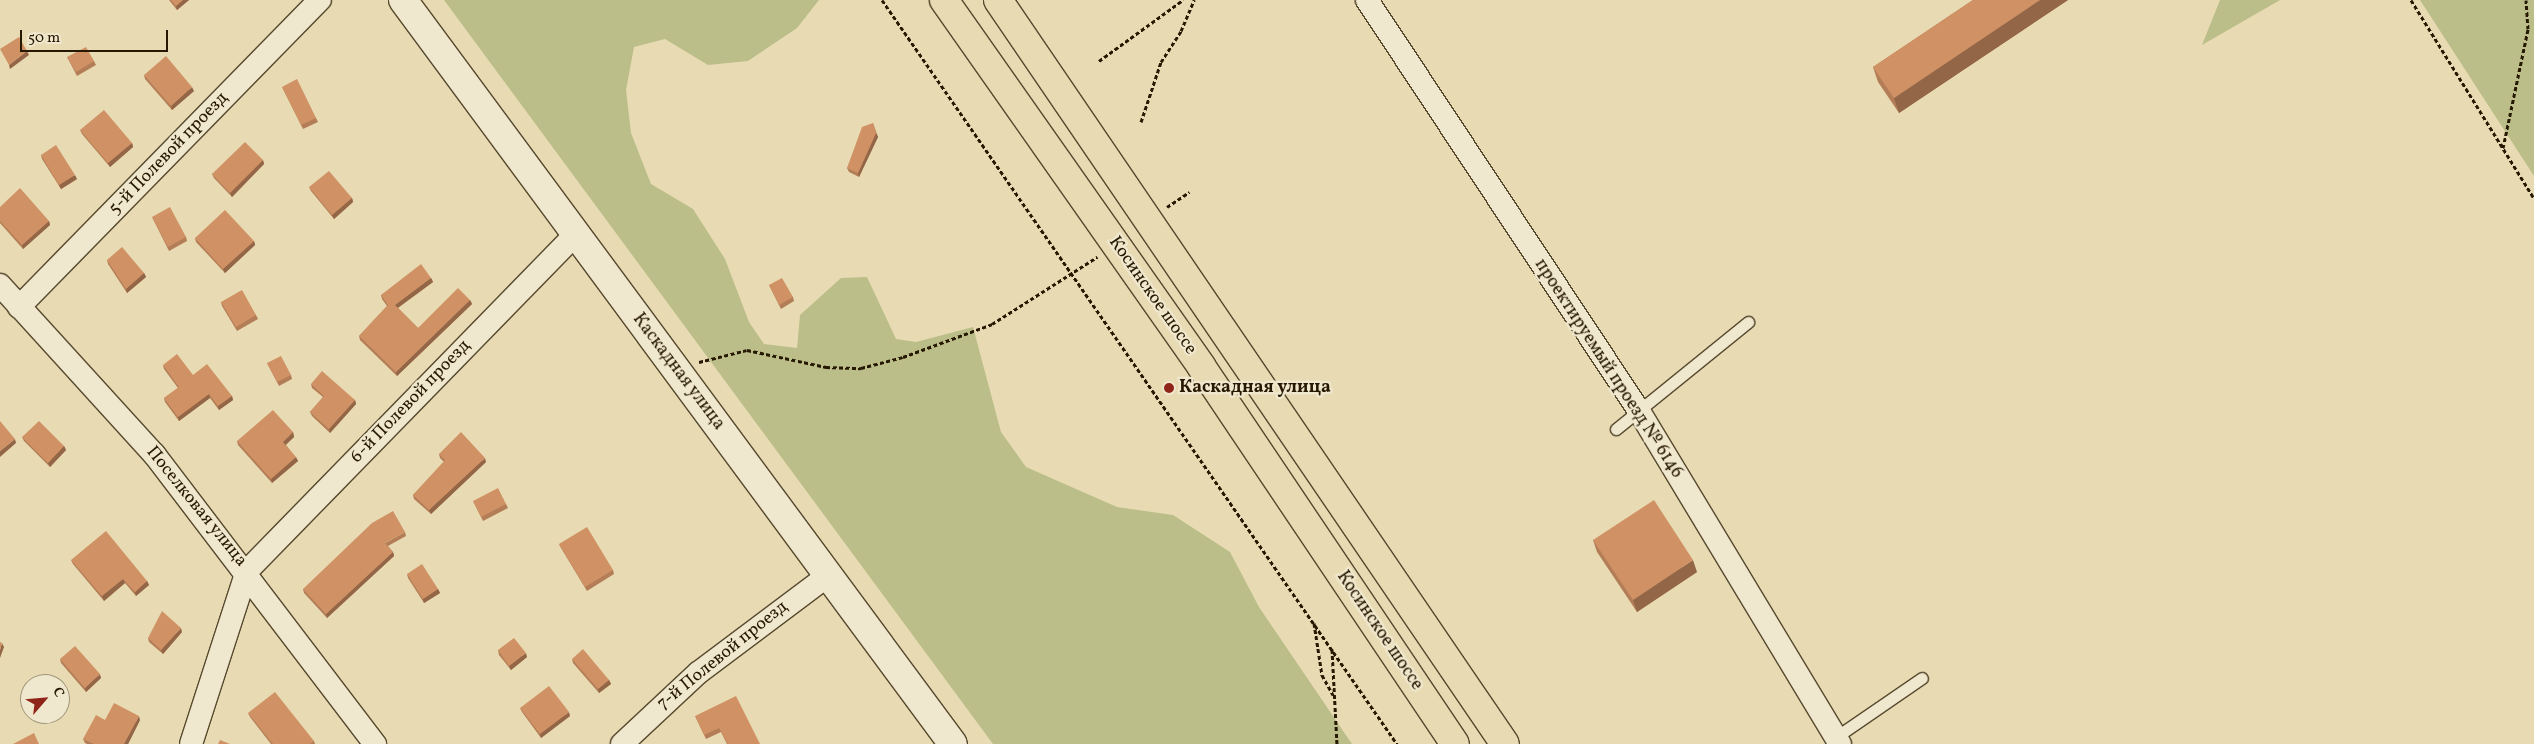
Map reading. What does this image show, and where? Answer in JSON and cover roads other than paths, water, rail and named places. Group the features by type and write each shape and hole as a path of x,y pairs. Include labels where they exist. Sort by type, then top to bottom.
{"highway":[{"name":"Косинское шоссе","path":"944,0 1201,366 1455,744"},
{"path":"998,0 1506,744"}],"street":[{"name":"5-й Полевой проезд","path":"19,307 320,0"},
{"name":"Каскадная улица","path":"403,0 830,574 953,744"},
{"name":"проектируемый проезд № 6146","path":"1367,0 1639,411 1838,741"},
{"name":"6-й Полевой проезд","path":"247,571 576,234"},
{"name":"Поселковая улица","path":"0,286 114,407 247,571 375,744"},
{"path":"191,744 247,571"},
{"name":"7-й Полевой проезд","path":"622,744 698,673 830,574"}],"lane":[{"path":"1616,429 1748,322"},
{"path":"1838,741 1922,678"}],"place":[{"name":"Каскадная улица","path":"1169,388"}]}
